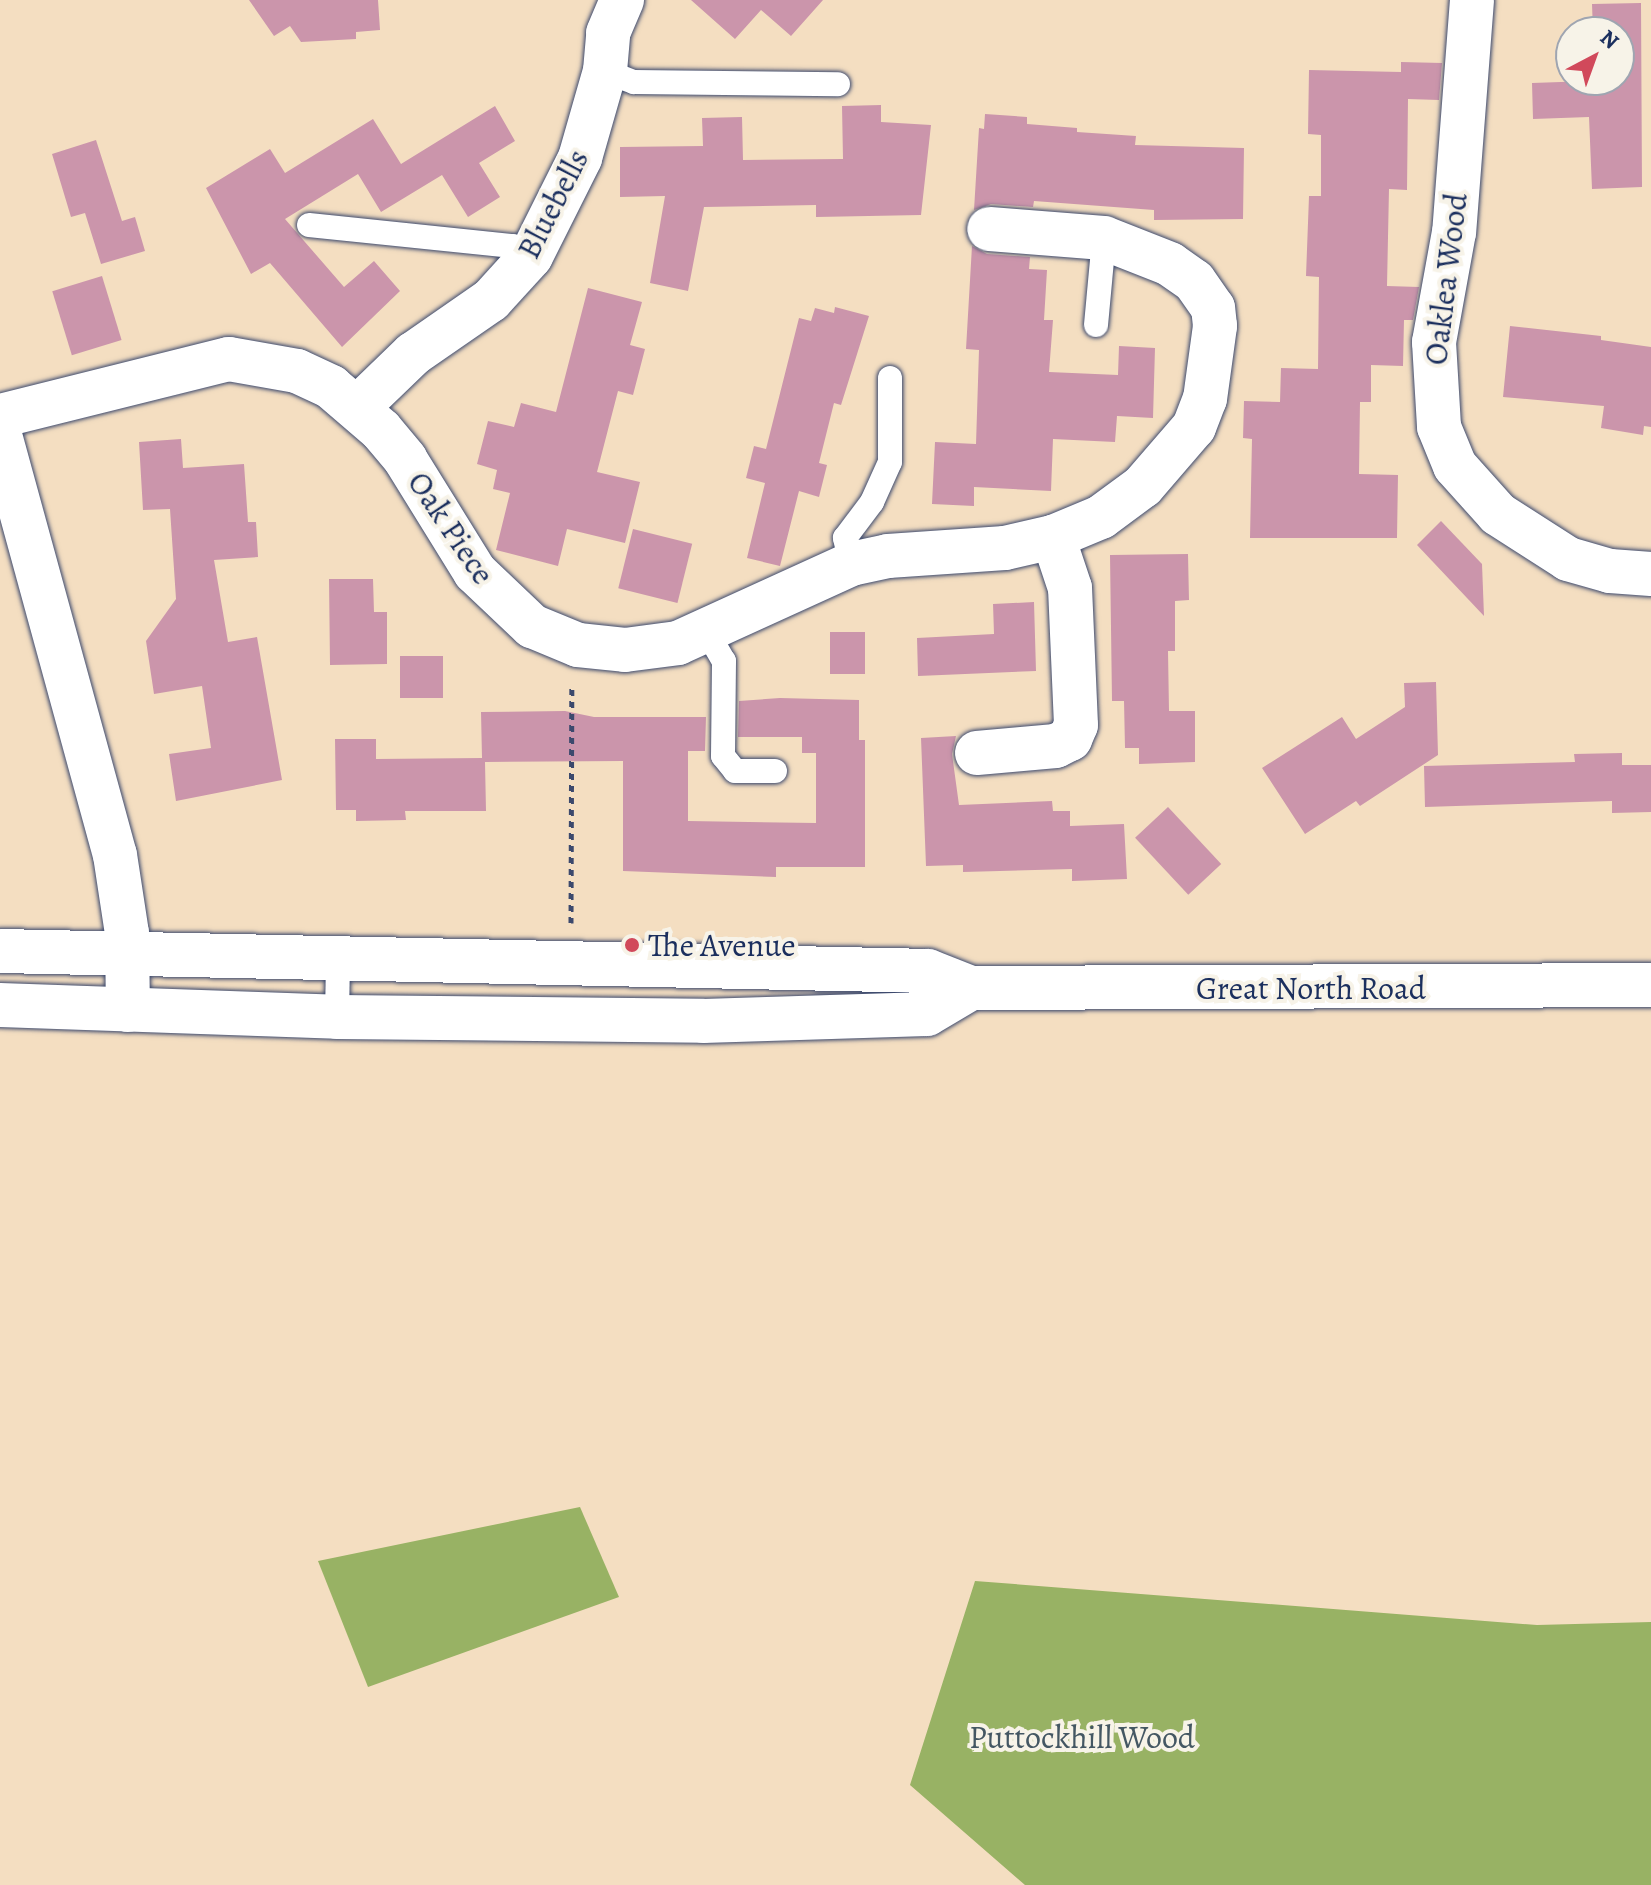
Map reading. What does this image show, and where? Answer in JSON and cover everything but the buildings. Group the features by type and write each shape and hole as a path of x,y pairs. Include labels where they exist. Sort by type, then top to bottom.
{"street":[{"name":"Bluebells","path":"357,408 413,354 491,300 531,256 580,158 605,71 608,33 622,0"},
{"name":"Oaklea Wood","path":"1472,0 1454,232 1434,342 1439,427 1455,466 1498,514 1568,559 1610,571 1651,574"},
{"name":"Oak Piece","path":"0,416 229,359 297,371 357,408 405,459 475,572 532,626 578,645 625,650 678,643 851,564 888,556 1005,548 1053,537 1101,517 1143,486 1194,427 1205,399 1215,326 1207,295 1170,264 1104,238 989,229"},
{"path":"0,435 115,855 127,954 128,1010"},
{"path":"977,753 1056,746 1070,739 1076,725 1070,588 1053,537"},
{"path":"0,951 928,971 971,988"},
{"name":"Great North Road","path":"971,988 1651,985"},
{"path":"0,1005 337,1017 703,1021 927,1014 971,988"}],"lane":[{"path":"605,71 634,82 838,84"},
{"path":"309,225 513,246 531,256"},
{"path":"1096,325 1104,238"},
{"path":"851,564 845,538 872,502 890,462 890,378"},
{"path":"707,632 724,661 723,756 735,771 775,771"},
{"path":"337,1017 338,959"}],"path":[{"path":"578,645 572,672 571,932 601,938 602,964"}],"green space":[{"path":"580,1507 619,1597 368,1687 318,1561"},
{"name":"Puttockhill Wood","path":"975,1581 1537,1625 1651,1622 1651,1885 1025,1885 910,1785"}],"place":[{"name":"The Avenue","path":"632,945"}]}
